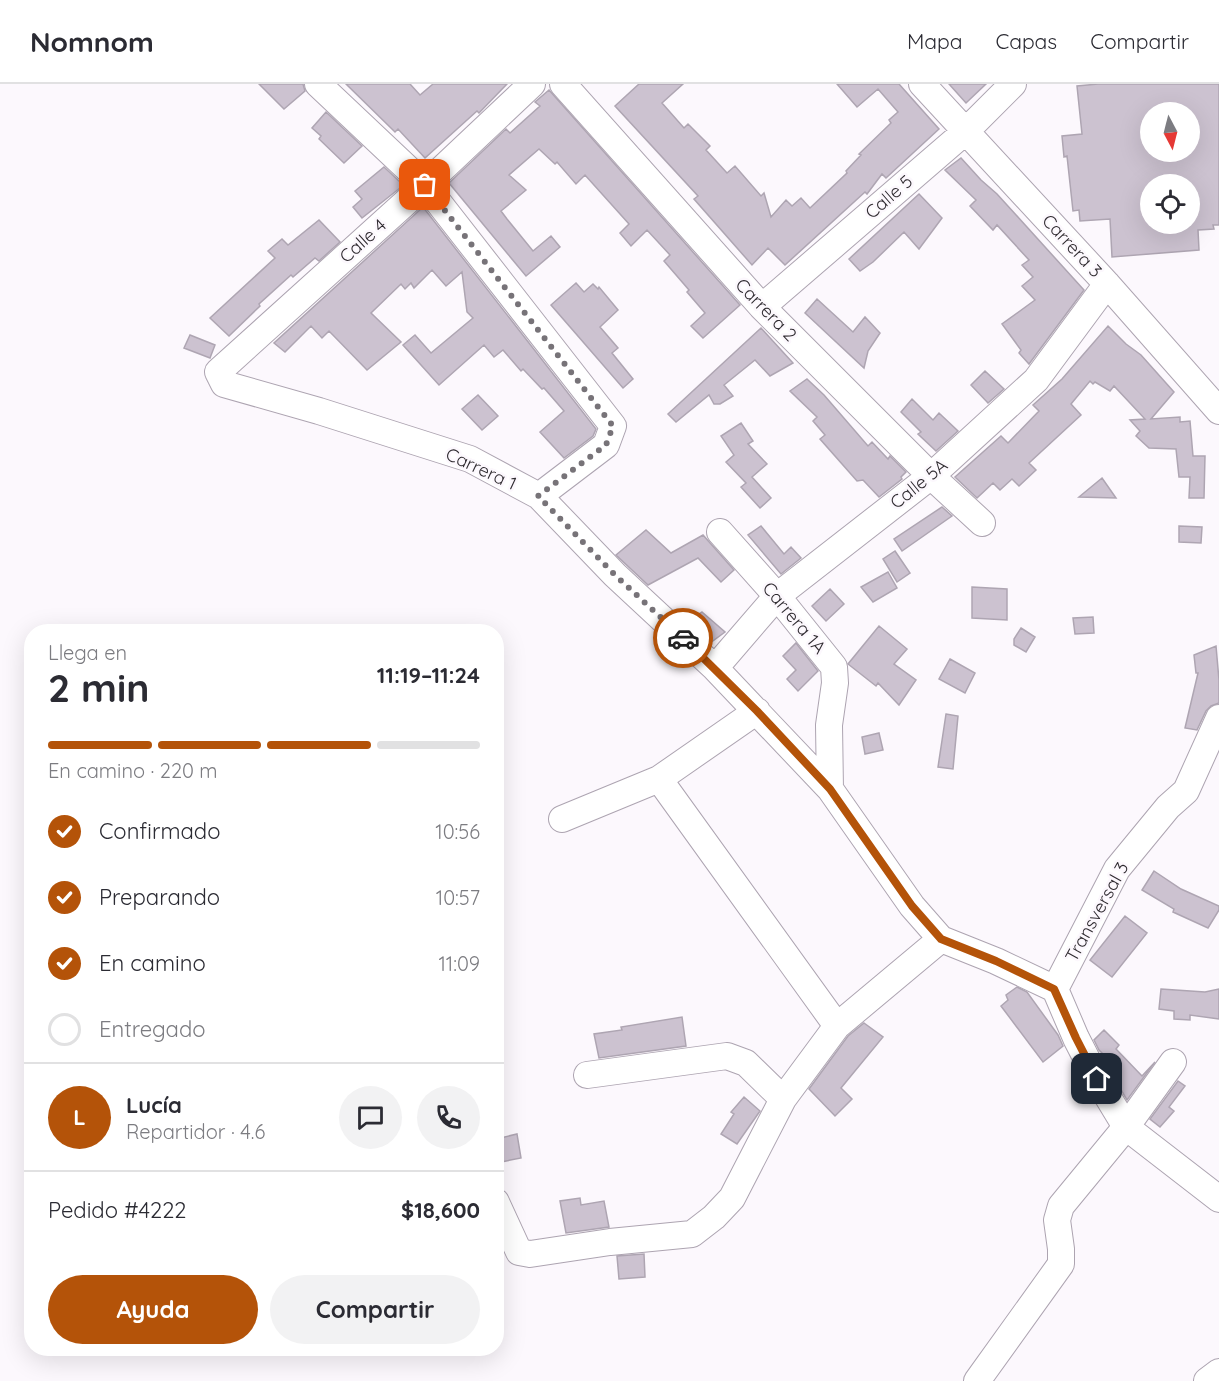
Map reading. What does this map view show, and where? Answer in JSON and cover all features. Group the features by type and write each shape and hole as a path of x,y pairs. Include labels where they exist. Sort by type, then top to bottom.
{"street":[{"path":"318,84 425,185 613,426 606,445 538,496"},
{"name":"Calle 4","path":"218,372 425,185 532,84"},
{"name":"Carrera 2","path":"563,84 762,307 931,476 982,523"},
{"name":"Carrera 3","path":"921,84 1107,284 1219,411"},
{"name":"Calle 5","path":"762,307 966,131 1013,84"},
{"name":"Calle 5A","path":"715,668 777,596 931,476 1036,380 1107,284"},
{"name":"Carrera 1","path":"218,372 224,384 319,411 470,459 538,496 615,575 715,668 830,789 912,906 941,939 996,961 1054,989"},
{"name":"Carrera 1A","path":"720,532 777,596 834,667 835,683 829,725 830,789"},
{"path":"562,819 659,779 757,711"},
{"name":"Transversal 3","path":"1054,989 1117,869 1168,807 1186,790 1219,718"},
{"path":"659,779 837,1026"},
{"path":"504,1219 519,1252 530,1254 610,1242 692,1234 714,1217 732,1198 783,1099 837,1026 941,939"},
{"path":"1054,989 1097,1079 1126,1127 1219,1199"},
{"path":"587,1075 728,1056 746,1063 783,1099"},
{"path":"977,1381 1061,1264 1057,1220 1061,1206 1126,1127 1173,1062"},
{"path":"1207,1381 1219,1372"}],"building":[{"path":"259,84 303,84 305,91 284,109"},
{"path":"346,84 410,84 420,95 433,84 507,84 479,113 477,111 425,158 398,129 395,132"},
{"path":"639,84 683,84 662,103 684,128 688,124 710,146 706,150 727,173 735,166 761,196 764,193 771,217 786,200 792,206 801,198 810,208 847,173 846,171 861,155 859,154 891,123 889,120 898,112 878,89 857,107 837,84 899,84 939,129 886,178 882,174 867,194 865,192 785,265 768,248 752,265 694,199 698,196 615,106"},
{"path":"949,84 986,84 966,103"},
{"path":"1219,84 1219,225 1213,225 1214,229 1200,230 1200,174 1140,174 1140,234 1198,234 1199,250 1112,257 1110,219 1080,221 1079,210 1073,211 1067,156 1064,157 1062,136 1082,134 1077,86"},
{"path":"549,90 740,305 703,338 691,326 705,313 664,261 670,255 647,230 631,246 620,233 629,224 585,175 576,184 557,162 555,164 539,149 509,175 526,190 501,211 533,251 551,236 560,247 526,276 449,183 506,129 510,133 540,106 535,102"},
{"path":"326,112 362,146 344,163 319,139 321,136 312,128"},
{"path":"961,158 1084,290 1029,364 1019,353 1021,350 1002,324 1035,300 1022,286 1033,277 1022,265 1029,260 997,225 993,230 970,206 976,200 945,170"},
{"path":"384,167 400,182 400,188 362,218 353,207 362,199 355,191"},
{"path":"919,194 942,218 919,249 904,232 873,262 860,271 849,259"},
{"path":"423,207 596,429 593,436 564,458 540,432 564,411 544,388 542,389 523,369 521,371 503,350 494,357 484,345 439,385 403,345 415,335 431,353 473,318 467,312 462,272 446,286 432,270 414,288 411,283 405,289 401,284 371,313 401,342 367,370 329,331 322,338 311,326 285,352 274,343"},
{"path":"319,220 340,242 319,261 315,258 293,277 291,275 229,336 210,318 275,258 268,251 282,239 288,245"},
{"path":"576,283 584,292 593,284 598,289 599,287 618,310 600,327 618,348 612,353 633,379 623,388 551,305"},
{"path":"817,299 853,332 865,317 880,333 868,351 864,368 805,313"},
{"path":"1108,326 1141,355 1174,392 1151,419 1180,417 1180,422 1190,421 1193,456 1205,456 1204,498 1189,498 1190,477 1179,477 1176,449 1149,448 1136,436 1140,431 1130,420 1145,419 1114,386 1110,391 1090,381 1071,404 1081,415 1029,463 1036,470 1019,486 1012,479 1000,490 993,483 977,498 955,477 1001,436 1008,443 1039,411 1033,405 1062,379"},
{"path":"761,328 793,363 770,376 755,360 724,385 733,396 720,404 714,404 709,395 676,422 668,414"},
{"path":"190,335 215,345 210,358 184,348"},
{"path":"985,371 1004,389 988,403 971,385"},
{"path":"807,379 868,446 872,442 888,459 890,456 906,472 901,477 902,479 879,497 863,480 857,481 820,439 825,435 813,421 817,417 790,391"},
{"path":"478,395 498,416 482,430 462,409"},
{"path":"912,399 933,420 939,413 958,431 936,451 918,434 921,432 901,412"},
{"path":"741,423 753,441 748,444 767,464 752,477 771,498 760,508 741,487 746,483 726,462 734,455 721,436"},
{"path":"1102,478 1116,498 1079,497"},
{"path":"942,507 952,516 902,551 894,539"},
{"path":"761,526 784,554 791,547 801,558 781,574 748,535"},
{"path":"1179,526 1202,527 1201,543 1179,542"},
{"path":"646,530 671,553 703,535 734,570 721,582 698,558 648,585 616,555"},
{"path":"895,551 910,573 897,582 883,559"},
{"path":"888,572 897,588 873,602 861,587"},
{"path":"972,587 1007,589 1007,620 972,618"},
{"path":"830,589 844,604 826,621 812,606"},
{"path":"702,612 725,632 710,643 688,622"},
{"path":"1093,617 1094,633 1075,634 1073,618"},
{"path":"879,626 907,649 894,664 916,680 899,705 878,683 876,686 848,664"},
{"path":"1021,628 1035,637 1026,652 1014,645 1014,639"},
{"path":"796,643 818,671 798,691 787,679 796,670 783,656"},
{"path":"1216,646 1219,703 1206,711 1197,730 1185,728 1198,673 1196,673 1194,655"},
{"path":"950,659 975,673 965,693 939,679"},
{"path":"946,714 958,716 953,769 938,767"},
{"path":"879,733 883,750 865,754 862,737"},
{"path":"1154,871 1181,889 1219,906 1208,928 1173,912 1174,909 1142,890"},
{"path":"1125,916 1147,933 1112,977 1090,960"},
{"path":"1017,987 1027,992 1058,1035 1063,1046 1043,1062 1001,1006 1008,1000 1006,995"},
{"path":"1161,989 1205,992 1219,989 1219,1019 1190,1015 1190,1020 1174,1019 1174,1011 1159,1009"},
{"path":"682,1017 686,1046 599,1058 594,1034"},
{"path":"864,1023 883,1037 841,1088 852,1099 835,1116 809,1089 848,1036"},
{"path":"1104,1030 1119,1045 1116,1049 1142,1076 1155,1062 1127,1100 1113,1076 1115,1075 1109,1070 1104,1059 1106,1057 1094,1040"},
{"path":"1178,1081 1185,1086 1169,1107 1174,1111 1160,1127 1150,1119"},
{"path":"744,1097 760,1111 737,1144 721,1134 734,1114 731,1112"},
{"path":"517,1134 521,1158 504,1161 504,1137"},
{"path":"580,1198 581,1205 604,1201 609,1227 566,1233 560,1201"},
{"path":"644,1254 645,1277 619,1279 617,1256"}],"way so far":[{"path":"425,185 613,426 606,445 538,496 615,575 683,638"}],"route":[{"path":"683,638 757,711 830,789 912,906 941,939 996,961 1054,989 1097,1079"}]}
